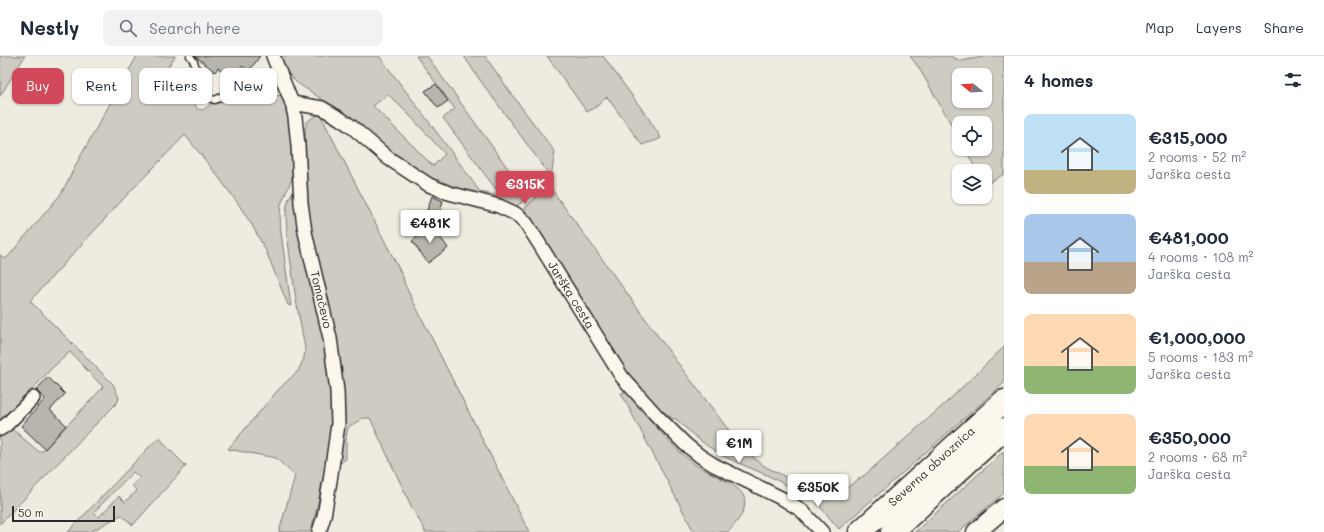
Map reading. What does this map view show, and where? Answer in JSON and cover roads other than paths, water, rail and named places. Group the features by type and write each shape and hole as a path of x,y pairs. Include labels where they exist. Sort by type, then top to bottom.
{"highway":[{"name":"Severna obvoznica","path":"860,532 1004,401"},
{"name":"Severna obvoznica","path":"892,532 1004,429"}],"street":[{"name":"Tomačevo","path":"273,56 292,103 298,146 301,203 305,232 330,338 337,392 338,424 324,516 319,532"},
{"name":"Jarška cesta","path":"292,103 322,108 339,118 351,126 388,158 430,185 449,193 499,206 520,217 526,223 540,245 622,378 657,416 685,444 700,456 731,474 801,510 819,528"},
{"path":"0,429 33,398"},
{"path":"976,532 1004,508"}],"lane":[{"path":"190,56 194,64 200,90 209,99 215,100 278,69"}]}
